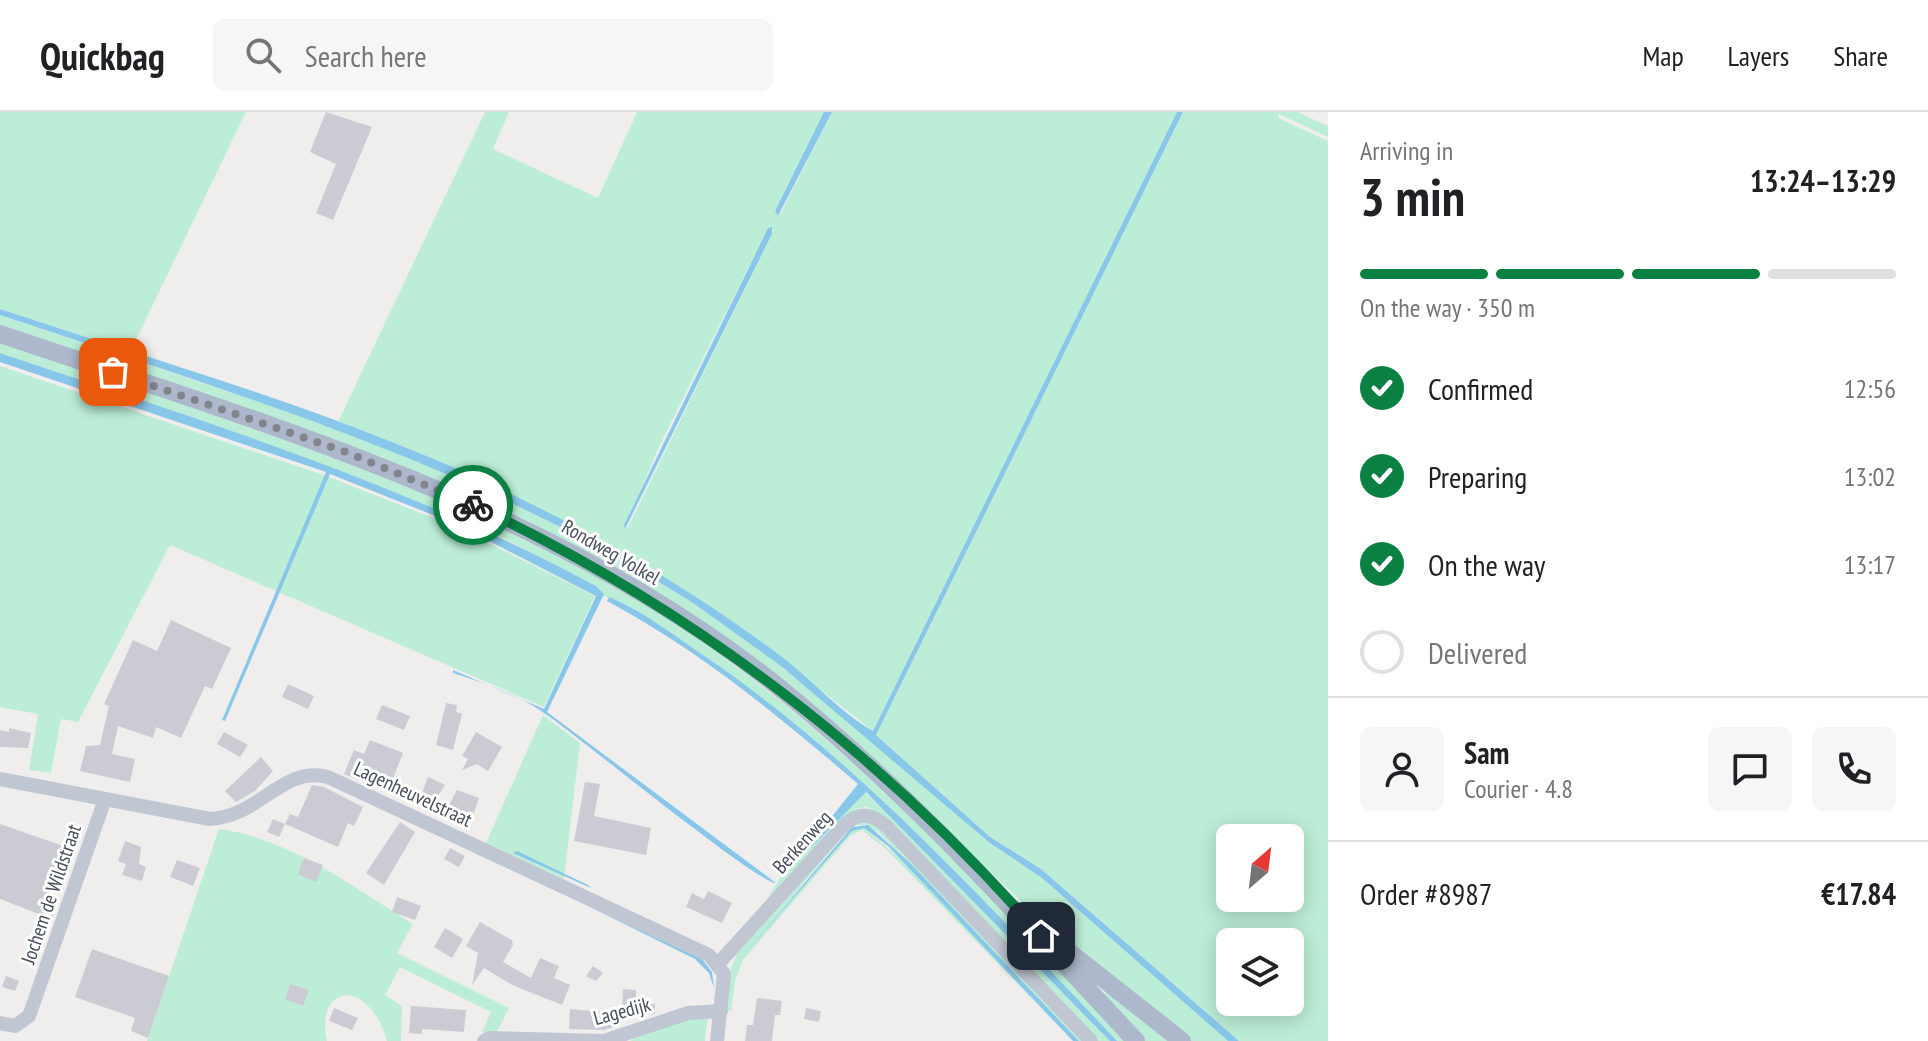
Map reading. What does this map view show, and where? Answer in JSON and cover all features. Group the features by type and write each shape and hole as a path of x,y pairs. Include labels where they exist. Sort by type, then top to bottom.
{"main road":[{"name":"Rondweg Volkel","path":"0,334 268,424 408,476 517,525 619,580 775,684 942,832 1136,1041"},
{"name":"Rondweg Volkel","path":"1025,918 1182,1041"}],"street":[{"name":"Lagenheuvelstraat","path":"0,779 197,817 225,818 254,806 294,778 317,774 692,946 718,964"},
{"name":"Jochem de Wildstraat","path":"0,1023 15,1026 29,1016 105,799"},
{"name":"Berkenweg","path":"718,964 842,827 852,817 865,814 888,828 1091,1041"},
{"path":"717,1041 724,974 718,964"},
{"name":"Lagedijk","path":"484,1041 489,1038 604,1041 688,1013 721,1011"}],"green space":[{"path":"0,112 246,112 131,350 180,367 0,309"},
{"path":"485,112 509,112 493,149 598,198 637,112 824,112 775,211 780,215 832,112 1177,112 873,731 741,628 615,549 641,572 693,603 781,666 861,730 990,843 1042,878 1228,1041 1190,1041 1031,911 848,734 812,705 603,562 516,515 379,456 0,326 0,315 283,410 427,464 604,546 584,530 492,485 338,421","holes":["768,228 773,230 628,527 624,529 659,447"]},
{"path":"1183,112 1297,112 1328,126 1328,137 1279,114 1278,118 1328,141 1328,1041 1239,1041 1041,869 990,837 876,735"},
{"path":"0,343 357,465 529,540 612,585 692,635 811,726 974,879 1130,1041 1117,1041 967,885 864,785 755,692 650,619 603,596 596,586 499,536 112,391 0,353"},
{"path":"0,366 321,474 454,526 595,596 544,707 170,545 78,722 61,719 51,773 29,770 38,714 0,707"},
{"path":"180,367 283,402 338,422"},
{"path":"543,715 580,743 564,879 486,843"},
{"path":"863,791 906,830 1110,1041 1095,1041 878,813 867,807 855,809 843,821 773,901 764,897 768,898 787,867"},
{"path":"873,819 1087,1041 1079,1041 878,832 865,825 856,825 842,837 741,958 852,831 864,828 905,863 1073,1041 886,849 862,830 850,836 743,960 735,980 731,1011 725,1010 731,967 739,950 848,824"},
{"path":"219,829 271,842 296,853 413,924 397,953 509,1008 496,1034 482,1032 491,1012 400,967 385,995 402,1006 401,1041 387,1041 379,1020 368,1006 357,998 345,996 336,999 328,1008 325,1022 327,1041 147,1041"},
{"path":"1109,990 1172,1041 1144,1041 1102,997"},
{"path":"708,1015 705,1041 630,1041 658,1027"}],"water":[{"path":"824,112 832,112 778,216 775,211"},
{"path":"1177,112 1183,112 876,735 990,837 1041,869 1239,1041 1228,1041 1042,878 990,843 781,666 693,603 613,554 615,548 721,614 782,657 873,731"},
{"path":"772,227 772,234 625,529 624,525 768,228"},
{"path":"0,309 281,401 419,453 581,529 604,546 599,547 454,477 380,447 229,391 0,315"},
{"path":"0,353 228,430 378,485 524,549 596,586 604,594 547,712 776,883 737,860 565,729 519,698 544,709 596,596 458,525 330,474 225,721 222,720 326,472 0,362"},
{"path":"609,597 646,617 706,657 818,743 922,838 1117,1041 1110,1041 866,792 789,870 858,784 738,686 674,641 607,601"},
{"path":"453,670 487,685 453,673"},
{"path":"868,825 911,864 1079,1041 1073,1041 888,846 864,828 852,831 741,958 852,827"},
{"path":"517,851 588,885 591,888 513,853"},
{"path":"580,902 702,959 712,972 714,988 709,973 695,959"}],"building":[{"path":"326,112 372,127 333,220 316,213 336,164 310,152"},
{"path":"171,620 231,648 212,689 205,686 181,738 156,727 153,738 118,726 112,754 135,759 130,782 80,771 86,746 100,745 109,706 104,704 133,640 157,651"},
{"path":"288,684 314,696 308,709 282,697"},
{"path":"446,703 457,705 456,712 462,714 453,750 436,745"},
{"path":"382,705 410,716 404,730 376,719"},
{"path":"9,728 31,733 28,748 0,747 0,730 9,732"},
{"path":"224,732 248,745 240,757 217,744"},
{"path":"476,732 502,747 488,771 477,764 462,770 468,759 462,756"},
{"path":"370,740 403,753 390,786 361,775 359,780 344,774 354,750 364,754"},
{"path":"261,757 273,771 255,791 236,802 225,791"},
{"path":"428,777 445,785 432,806 419,801"},
{"path":"585,782 600,784 594,816 651,828 646,855 574,841"},
{"path":"312,785 324,787 363,807 354,826 348,823 338,847 285,824 290,814 298,817"},
{"path":"457,790 479,798 472,818 447,809"},
{"path":"273,819 285,824 279,837 267,832"},
{"path":"400,822 415,832 384,885 366,873"},
{"path":"0,824 66,847 46,905 55,910 52,919 0,899"},
{"path":"125,841 141,847 139,864 146,867 142,881 122,875 126,864 118,861"},
{"path":"450,848 465,856 459,867 444,859"},
{"path":"304,858 323,865 316,882 298,874"},
{"path":"177,860 200,868 193,886 170,877"},
{"path":"708,891 732,903 722,923 686,907 692,893 704,899"},
{"path":"397,897 421,906 415,920 392,912"},
{"path":"480,922 512,940 513,945 503,962 531,978 540,958 559,966 554,978 570,985 562,1005 512,985 484,968 472,985 478,953 466,946"},
{"path":"445,928 463,939 452,958 434,947"},
{"path":"92,949 169,976 148,1038 131,1031 135,1018 75,997"},
{"path":"593,966 603,973 596,981 586,976"},
{"path":"6,976 19,981 15,991 2,987"},
{"path":"290,984 309,990 303,1006 285,999"},
{"path":"623,989 636,990 636,1003 655,1004 655,1014 622,1013"},
{"path":"757,998 782,1001 780,1015 775,1015 772,1041 745,1041 747,1025 753,1025"},
{"path":"411,1006 466,1010 464,1032 422,1029 422,1034 409,1033"},
{"path":"334,1008 358,1018 352,1030 329,1021"},
{"path":"806,1008 821,1011 819,1022 804,1019"},
{"path":"570,1009 615,1013 614,1027 604,1030 569,1029"}],"way so far":[{"path":"113,372 346,452 473,505"}],"route":[{"path":"473,505 619,580 700,631 775,684 942,832 1041,936"}]}
